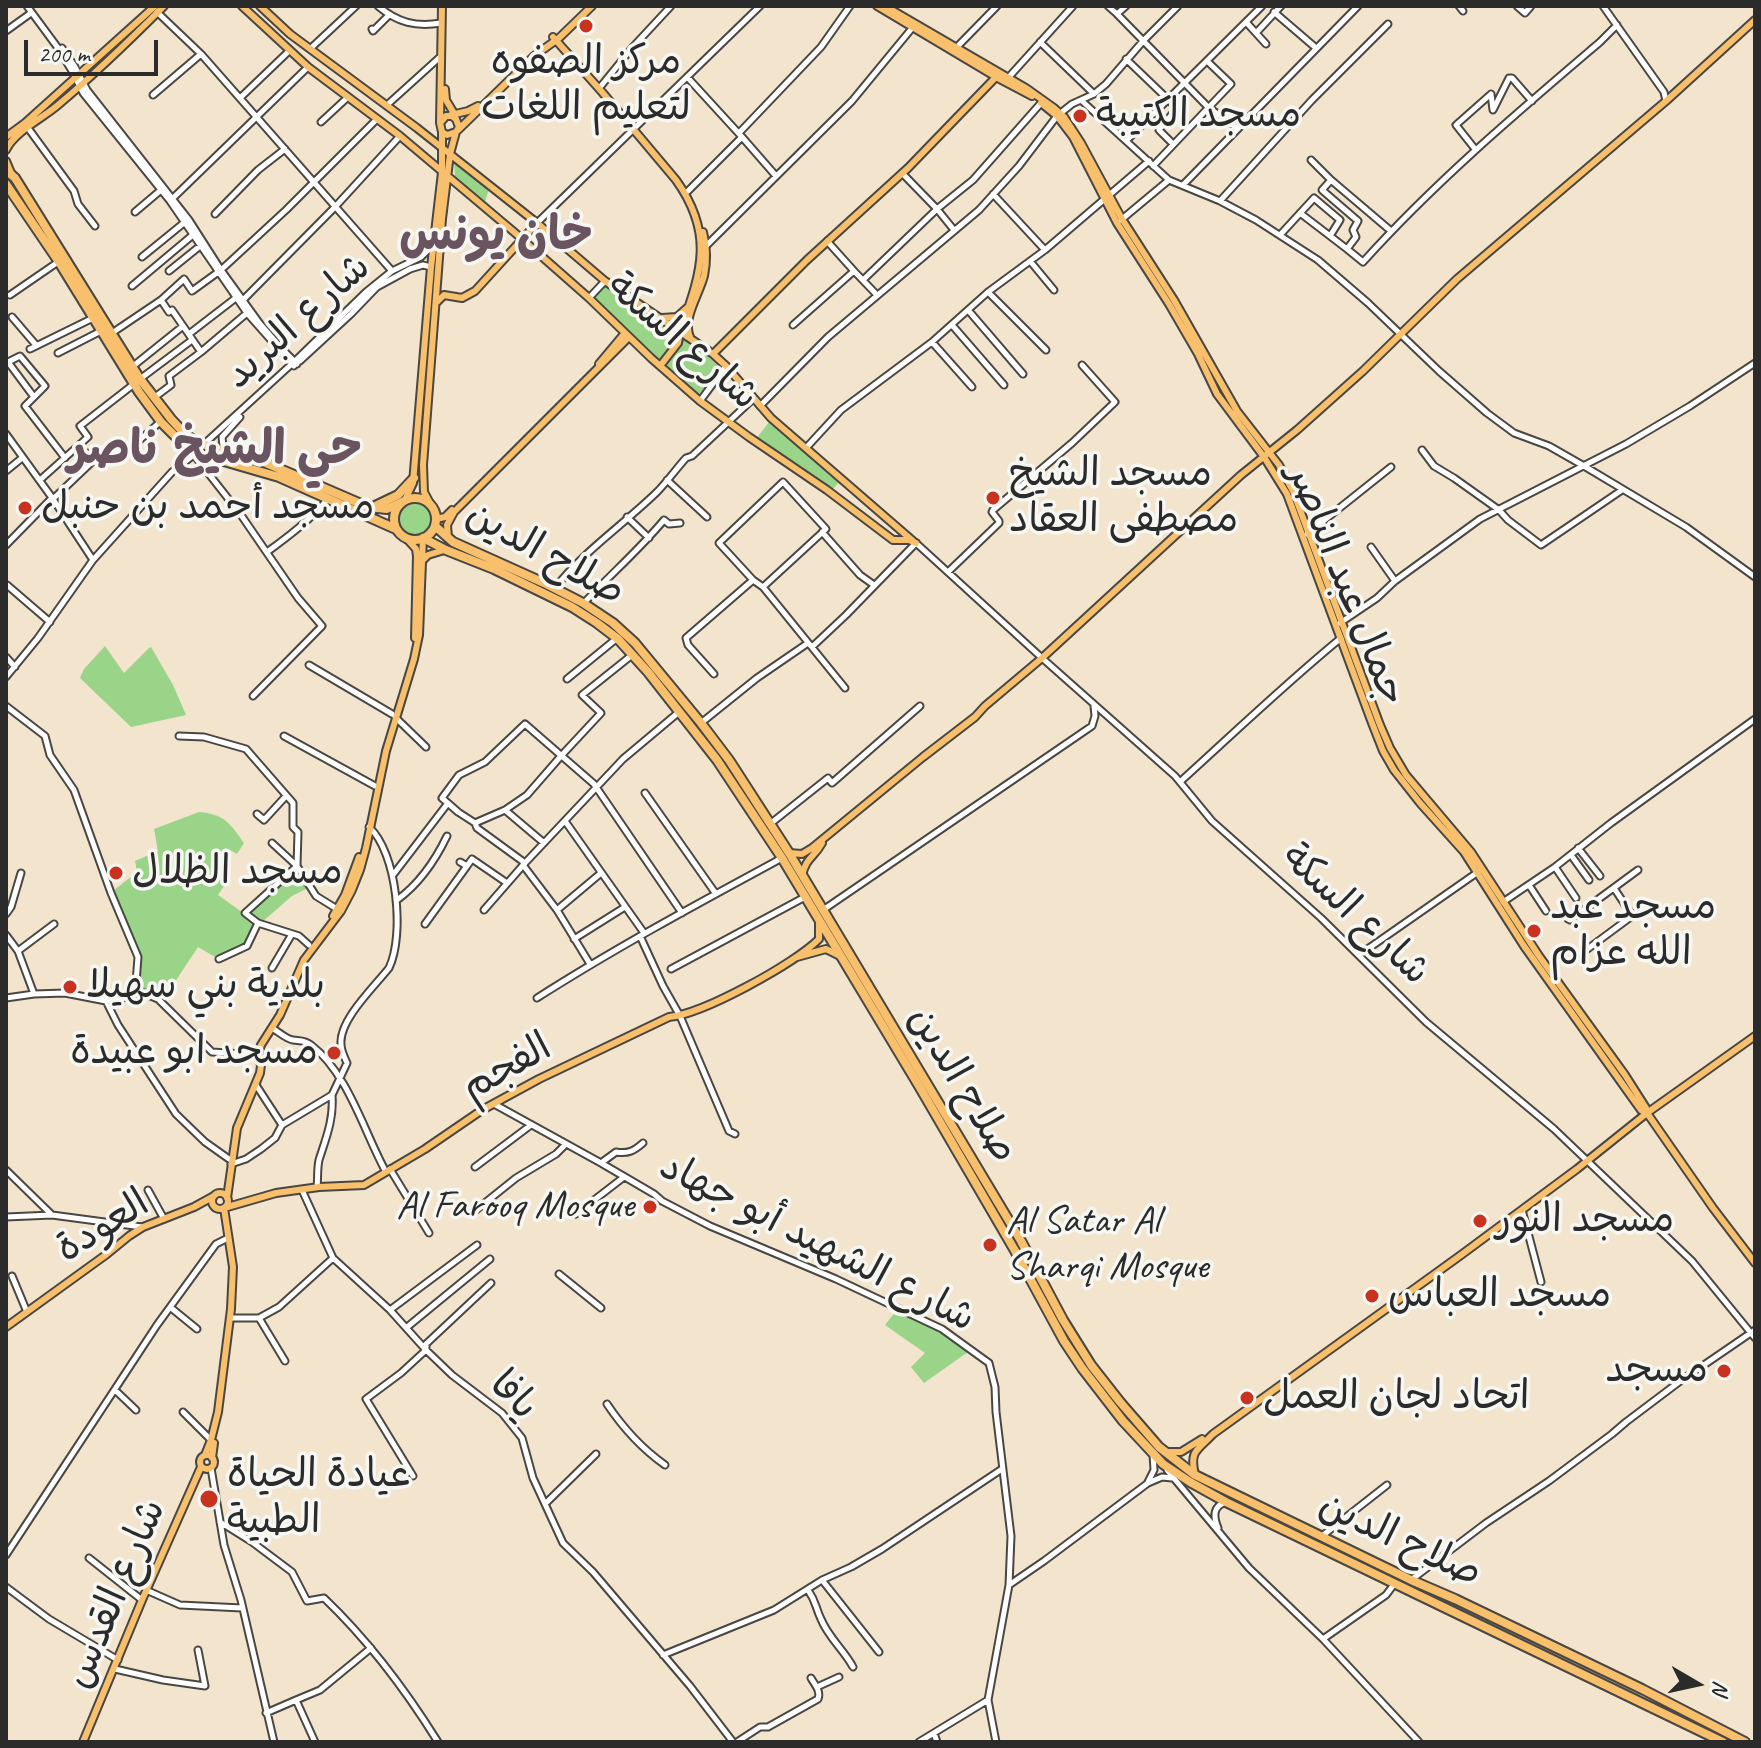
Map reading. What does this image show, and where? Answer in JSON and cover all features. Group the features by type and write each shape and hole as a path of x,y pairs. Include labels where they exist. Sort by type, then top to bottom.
{"highway":[{"path":"6,184 93,318 106,331 132,367 137,381 198,450 228,452 266,463 319,491 328,499 396,529 407,539 423,538 430,533 435,522 432,507 420,499 403,501 387,509 371,508 319,491 270,473 198,450 184,445 161,422 137,381 106,331 8,172"},
{"path":"371,508 398,495 414,478"},
{"path":"396,529 394,516 403,501"},
{"name":"صلاح الدين","path":"435,522 448,539 465,549 544,583 613,623 635,643 701,723 785,856 802,876 926,1091 1064,1341 1164,1451 1195,1475 1677,1706 1745,1742"},
{"name":"صلاح الدين","path":"423,538 572,607 597,623 625,646 725,762"},
{"name":"صلاح الدين","path":"741,788 769,824 805,897 841,958 1021,1241 1086,1366 1123,1421 1152,1454 1190,1482 1226,1502 1723,1742"},
{"path":"1064,1341 1071,1343 1074,1338"},
{"path":"1530,1648 1529,1639 1536,1638"},
{"path":"1671,1716 1678,1711 1677,1706"}],"main road":[{"path":"6,150 8,144 58,105 97,56 155,9 164,6"},
{"name":"شارع السكة","path":"242,6 308,67 400,136 523,239 700,401 893,540 916,543"},
{"name":"شارع السكة","path":"260,6 310,49 530,217 605,281 713,354 760,407 916,543"},
{"path":"432,507 424,492 423,479 445,174 441,128 443,6"},
{"path":"403,501 411,491 414,478 433,245 445,174 459,124 445,96 443,6"},
{"path":"441,128 444,118 479,105 589,6"},
{"name":"جمال عبد الناصر","path":"877,6 954,49 996,77 1026,88 1059,115 1198,354 1217,394 1267,455 1306,534 1338,624 1398,762 1471,852 1524,946 1755,1263"},
{"name":"جمال عبد الناصر","path":"885,6 1059,115"},
{"path":"785,856 802,854 823,839 975,717 1241,475 1353,381 1471,267 1666,101 1755,20"},
{"path":"556,38 601,86 676,180 699,227 702,253 697,282 678,343 660,366"},
{"path":"556,38 688,191 706,246 704,276 687,325 692,340"},
{"path":"441,128 447,135 457,131 556,38"},
{"path":"713,354 827,241 902,173 996,77"},
{"path":"6,137 79,80"},
{"path":"6,161 8,172"},
{"path":"516,233 527,229 530,217"},
{"path":"435,305 444,295 462,298 475,291 537,223"},
{"path":"657,317 677,317 689,306"},
{"path":"435,522 445,517 627,335"},
{"path":"448,539 447,525 454,512 627,335"},
{"path":"256,1055 280,1015 304,960 341,911 352,890 366,848 394,716 419,635 423,538"},
{"path":"220,1209 227,1199 234,1125 256,1077 258,1043 277,1014 309,945 337,909 364,843 375,786 415,640 417,556 416,549 407,539"},
{"path":"423,560 428,555 446,550"},
{"name":"جمال عبد الناصر","path":"1338,624 1383,751 1394,770 1464,852 1501,903"},
{"path":"802,876 806,861 817,851 823,839"},
{"path":"797,957 819,939 819,921"},
{"path":"797,957 826,949 841,958"},
{"name":"الفجم","path":"220,1209 276,1193 364,1185 482,1110 539,1079 655,1023 680,1016 739,990 797,957"},
{"path":"1164,1451 1181,1452 1213,1434 1755,1036"},
{"path":"230,1164 237,1128 256,1085 261,1065 256,1055"},
{"path":"208,1456 222,1381 233,1267 225,1222 220,1209 213,1203 215,1195 229,1179"},
{"name":"الفجم","path":"215,1195 224,1193 231,1203 239,1203"},
{"name":"العودة","path":"6,1327 143,1227 194,1207 215,1195"},
{"name":"العودة","path":"194,1207 220,1209"},
{"path":"208,1456 214,1463 206,1470 201,1467 200,1460 208,1456 225,1385 231,1338 230,1318"},
{"path":"1195,1475 1193,1455 1213,1434"},
{"name":"شارع القدس","path":"83,1742 201,1467"}],"street":[{"path":"310,49 356,6"},
{"path":"378,6 409,24 441,23"},
{"path":"601,86 671,6"},
{"path":"537,223 760,6"},
{"path":"688,191 821,47 850,6"},
{"path":"954,49 997,6"},
{"path":"1006,80 1073,6"},
{"path":"1108,6 1208,107 1238,129"},
{"path":"1117,14 1126,6"},
{"path":"760,407 828,337 979,210 1059,115 1106,84 1178,6"},
{"path":"1127,140 1262,6"},
{"path":"1256,33 1281,6"},
{"path":"1183,185 1358,6"},
{"path":"1517,6 1525,13 1531,6"},
{"path":"1603,6 1664,92 1666,101"},
{"path":"6,31 29,8 67,54 83,93 172,200 200,246 295,364"},
{"path":"155,9 258,117 392,271"},
{"path":"1274,12 1316,48"},
{"path":"372,29 389,15"},
{"path":"1246,22 1266,44"},
{"path":"1220,201 1312,100 1388,24"},
{"path":"1300,213 1363,262 1475,149 1617,25"},
{"path":"706,246 852,101 913,27"},
{"path":"1040,42 1094,94"},
{"path":"240,98 289,51"},
{"path":"153,95 201,54"},
{"path":"387,105 441,56"},
{"path":"1126,59 1177,108 1159,130 1173,144"},
{"path":"806,448 841,410 932,342 988,292 1045,250 1173,144 1231,84 1207,61"},
{"path":"172,200 308,67"},
{"path":"688,78 776,176"},
{"path":"1475,149 1456,125 1491,94 1493,110 1509,78 1532,101"},
{"path":"79,80 189,220 220,272"},
{"path":"321,122 348,97"},
{"path":"1082,101 1169,180 1220,201 1280,235 1335,274 1445,377 1505,427 1549,446 1686,527 1755,577"},
{"path":"863,280 937,209 973,180 1041,103"},
{"path":"58,353 161,300 184,279 192,291 220,272 377,119"},
{"path":"28,128 74,191 78,204 95,226"},
{"path":"430,138 438,137 441,128"},
{"path":"40,480 88,437 80,426 240,299 335,207 400,136"},
{"path":"215,214 258,170 285,149"},
{"path":"1311,160 1391,231"},
{"path":"902,173 954,230"},
{"path":"1119,221 1169,180"},
{"path":"1331,180 1322,190 1358,221 1353,230 1356,237 1347,249"},
{"path":"135,212 161,190"},
{"path":"993,194 1045,250"},
{"path":"1280,235 1314,198 1340,220 1330,236"},
{"path":"142,257 185,222"},
{"path":"132,286 194,234"},
{"path":"827,241 877,295"},
{"name":"شارع البريد","path":"228,452 222,437 241,415 366,292 392,271 421,257 433,245"},
{"path":"169,271 200,246"},
{"path":"1030,261 1054,290"},
{"path":"10,295 59,262"},
{"name":"شارع البريد","path":"6,677 50,622 93,560 172,472 351,314 377,287 410,269 423,265 431,267"},
{"path":"793,325 854,271"},
{"path":"589,298 605,281"},
{"path":"988,292 1046,350"},
{"path":"240,299 247,313 295,364"},
{"path":"161,300 169,312 172,310 201,352"},
{"path":"968,310 1023,374"},
{"path":"154,398 171,385 169,376 247,313"},
{"path":"12,317 33,347 93,318"},
{"path":"952,325 1004,385"},
{"path":"132,367 183,326"},
{"path":"932,342 972,387"},
{"path":"34,397 8,362 20,356 45,386 34,397 25,406 65,458"},
{"path":"1338,624 1480,519 1626,444 1755,363"},
{"path":"948,572 999,523 993,510 1115,402 1082,365"},
{"path":"700,401 726,366"},
{"path":"554,589 578,561 654,494 686,458 692,456 753,399"},
{"path":"124,454 161,422"},
{"path":"6,434 93,560"},
{"path":"6,450 13,444"},
{"path":"198,450 298,598 322,626 253,696"},
{"path":"1422,450 1434,466 1499,510 1541,545 1623,490"},
{"path":"6,545 94,460 87,453"},
{"path":"6,471 22,458"},
{"path":"1306,534 1391,467"},
{"path":"667,480 707,517"},
{"path":"763,587 826,529 783,482 719,543 763,587 845,688"},
{"path":"267,552 289,537 328,499"},
{"path":"627,517 649,538"},
{"path":"583,603 664,520 669,524 680,523"},
{"path":"822,532 860,575 874,585"},
{"path":"701,723 757,678 810,645 846,615 916,543"},
{"name":"شارع السكة","path":"916,543 1181,782 1212,821 1359,955 1426,1022 1554,1129 1692,1261 1754,1333"},
{"path":"1371,547 1395,581"},
{"path":"714,674 688,645 686,638 753,580"},
{"path":"7,585 50,622"},
{"path":"1181,782 1286,683 1341,638"},
{"path":"567,679 616,639"},
{"path":"475,823 505,810 527,795 601,713 582,695 632,655"},
{"path":"6,657 15,667"},
{"path":"309,665 394,716 426,747"},
{"path":"822,911 1092,726 1094,704"},
{"path":"6,706 45,736 50,755 74,790 138,957 136,983 141,992 158,999 212,1052 256,1055"},
{"path":"769,824 828,778 832,783 920,706"},
{"path":"484,910 632,751 680,712"},
{"path":"1501,903 1555,867 1755,719"},
{"path":"590,964 524,864 442,798 459,775 485,762 525,724 596,788 682,913"},
{"path":"179,736 204,737 246,749 293,803 293,827 298,832 297,866 245,913 258,923 299,936 309,945"},
{"path":"284,736 375,786"},
{"path":"645,793 716,894"},
{"path":"257,814 264,820 286,796"},
{"path":"393,875 448,803"},
{"path":"505,810 544,843"},
{"path":"565,821 642,935 729,1131 735,1134"},
{"path":"317,1187 318,1163 333,1113 332,1095 347,1063 340,1041 344,1024 394,958 397,900 393,875 377,834 369,827"},
{"path":"397,900 412,889 438,854 447,836"},
{"path":"272,843 297,866 316,896 337,909"},
{"path":"1578,848 1600,876"},
{"path":"1571,855 1589,880"},
{"path":"537,998 590,964 785,856"},
{"path":"425,924 472,859 507,883"},
{"path":"460,862 467,866"},
{"path":"1555,867 1576,898"},
{"path":"1568,919 1638,870"},
{"path":"1359,955 1478,872"},
{"path":"6,914 21,873"},
{"path":"557,910 601,873"},
{"path":"1529,885 1546,911"},
{"path":"1614,888 1633,917"},
{"path":"671,969 805,897"},
{"path":"1570,962 1647,905"},
{"path":"574,939 625,907"},
{"path":"219,959 247,946 258,923"},
{"path":"18,951 54,924"},
{"path":"272,968 292,934"},
{"path":"6,935 18,951 34,994"},
{"path":"6,998 65,993 106,1001 141,992"},
{"path":"106,1001 118,1025 176,1114 230,1164 246,1159 267,1145 282,1125 332,1095"},
{"path":"272,1028 291,1040 309,1042 327,1061 350,1097 388,1170 429,1233"},
{"path":"256,1085 282,1125"},
{"name":"شارع الشهيد أبو جهاد","path":"494,1104 710,1226 836,1279 942,1329 989,1363 995,1387 1011,1536 1009,1585 988,1700 996,1742"},
{"path":"475,1167 531,1125"},
{"path":"601,1163 616,1152 634,1151 643,1143"},
{"path":"476,1210 566,1144"},
{"path":"6,1170 52,1215"},
{"path":"570,1207 576,1214 624,1177"},
{"path":"148,1190 164,1219"},
{"name":"يافا","path":"302,1190 333,1258 390,1310 452,1375 502,1413 522,1438 533,1478 563,1543 593,1572 735,1742"},
{"path":"1522,1210 1541,1282"},
{"path":"6,1217 52,1215 143,1227"},
{"path":"6,1555 170,1307 216,1244 228,1238"},
{"path":"390,1310 477,1245"},
{"path":"230,1318 259,1318 279,1307 333,1258"},
{"path":"406,1328 490,1259"},
{"path":"559,1274 601,1308"},
{"path":"12,1276 27,1312"},
{"path":"413,1476 366,1399 426,1350 426,1344 491,1283"},
{"path":"170,1307 197,1329"},
{"path":"259,1318 285,1361"},
{"path":"1411,1580 1679,1382 1754,1333"},
{"path":"115,1390 136,1410"},
{"path":"607,1404 647,1452 665,1465"},
{"path":"183,1412 211,1440"},
{"path":"545,1504 596,1454"},
{"path":"1148,1483 1154,1470 1152,1454"},
{"path":"1163,1464 1249,1568 1323,1639 1419,1742"},
{"path":"211,1468 224,1545 274,1742"},
{"path":"663,1655 774,1610 822,1580 882,1549 1002,1469"},
{"path":"1009,1585 1148,1483 1162,1477 1174,1480"},
{"path":"1322,1537 1387,1485"},
{"path":"1221,1536 1214,1514 1219,1505 1226,1502"},
{"path":"220,1522 292,1572 307,1601 324,1598 351,1624 393,1675 438,1742"},
{"path":"89,1558 142,1600"},
{"path":"822,1580 879,1652"},
{"path":"1323,1639 1386,1595 1395,1583"},
{"path":"6,1587 49,1619 118,1660"},
{"path":"146,1590 180,1605 242,1608"},
{"path":"808,1590 816,1601 820,1619 853,1667"},
{"path":"266,1713 320,1690 371,1648"},
{"path":"115,1669 205,1686 198,1650"},
{"path":"817,1687 839,1677"},
{"path":"735,1742 818,1699 817,1687 811,1678"},
{"path":"296,1700 315,1742"},
{"path":"919,1742 988,1700"},
{"path":"934,1733 937,1742"}],"green space":[{"path":"454,162 489,189 485,202 455,176"},
{"path":"605,284 696,345 721,369 698,395 592,298"},
{"path":"769,422 841,480 831,491 756,439"},
{"path":"415,503 427,507 431,519 427,531 415,535 403,531 399,519 403,507"},
{"path":"105,646 124,673 151,647 186,715 131,727 80,678"},
{"path":"199,812 226,821 244,843 237,854 230,850 217,868 226,883 218,895 246,915 297,871 308,888 292,896 262,922 256,921 244,946 217,958 198,947 163,1000 141,987 142,957 113,891 137,872 135,861 158,851 154,829"},
{"path":"897,1310 945,1335 968,1352 924,1383 911,1367 925,1353 885,1325"}],"place":[{"name":"مركز الصفوه لتعليم اللغات","path":"586,26"},
{"name":"مسجد الكتيبة","path":"1080,116"},
{"name":"مسجد الشيخ مصطفى العقاد","path":"993,498"},
{"name":"مسجد أحمد بن حنبل","path":"25,508"},
{"name":"مسجد الظلال","path":"116,873"},
{"name":"مسجد عبد الله عزام","path":"1534,931"},
{"name":"بلدية بني سهيلا","path":"70,987"},
{"name":"مسجد ابو عبيدة","path":"334,1053"},
{"name":"Al Farooq Mosque","path":"650,1207"},
{"name":"مسجد النور","path":"1480,1221"},
{"name":"Al Satar Al Sharqi Mosque","path":"990,1245"},
{"name":"مسجد العباس","path":"1372,1296"},
{"name":"مسجد","path":"1724,1371"},
{"name":"اتحاد لجان العمل","path":"1247,1398"},
{"name":"عيادة الحياة الطبية","path":"209,1499"}],"district":[{"name":"خان يونس","path":"496,236"},
{"name":"حي الشيخ ناصر","path":"215,450"}]}
